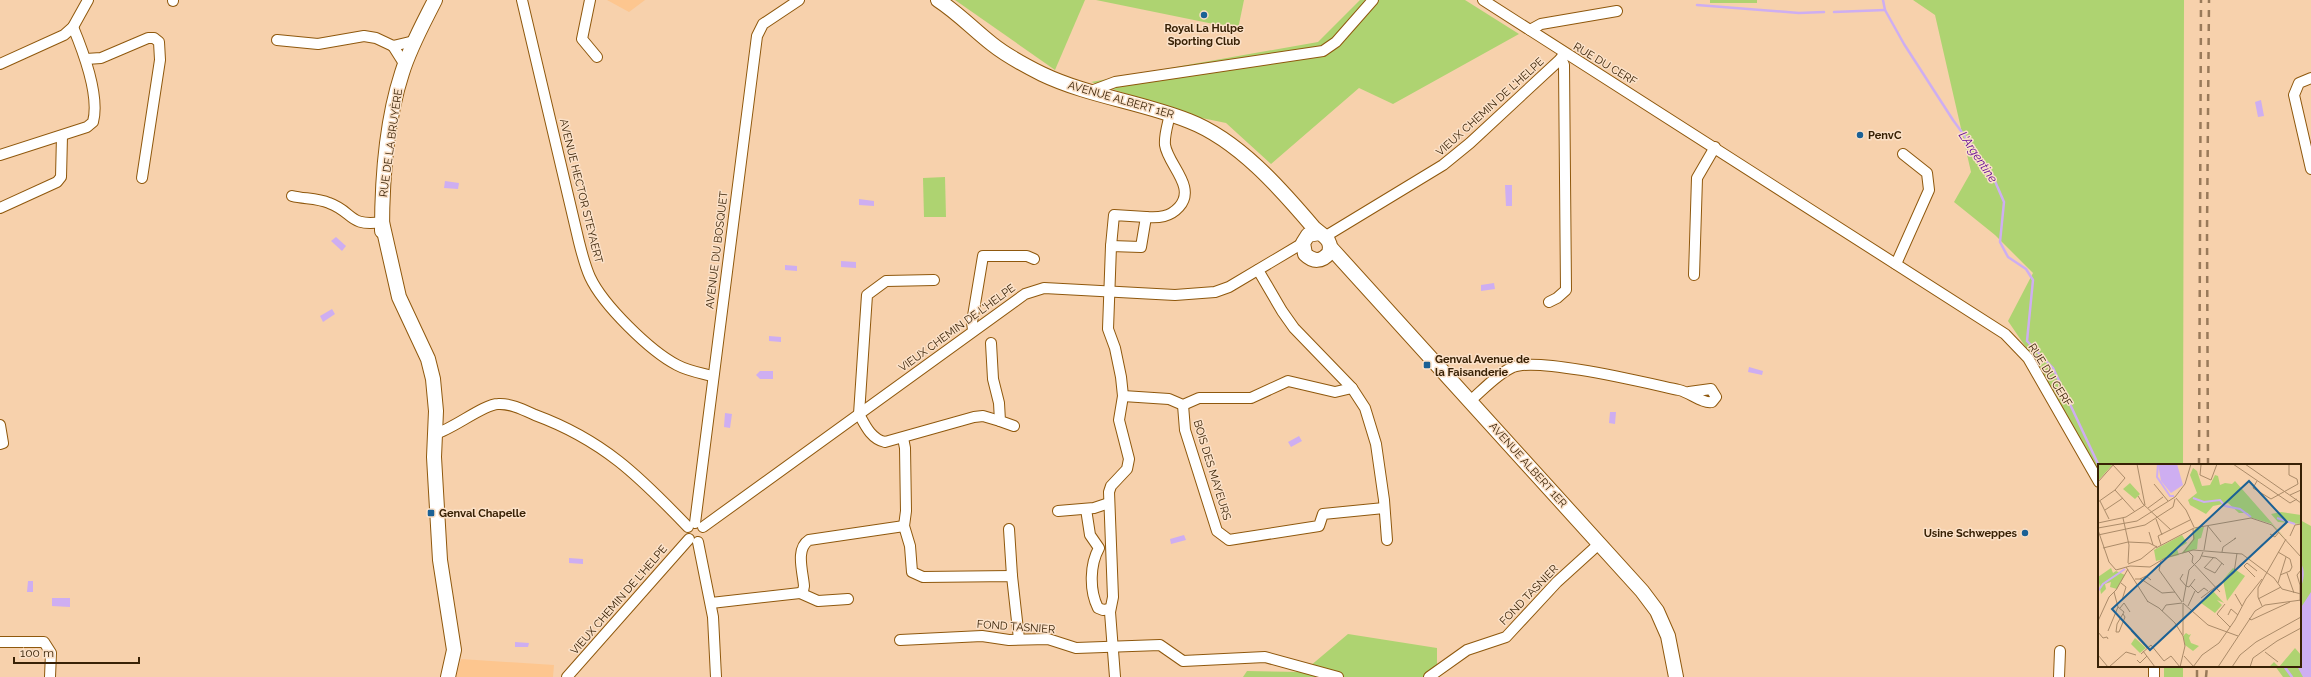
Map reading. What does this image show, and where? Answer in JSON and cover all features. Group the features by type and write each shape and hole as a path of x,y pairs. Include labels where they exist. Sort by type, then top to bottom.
{"main road":[{"name":"RUE DE LA BRUYÈRE","path":"435,0 414,41 396,96 384,180 382,222 390,287 396,309 416,346 423,363 435,434 434,457 440,560 453,635 454,650 448,677"},
{"name":"AVENUE ALBERT 1ER","path":"938,0 993,45 1018,61 1065,84 1170,114 1207,129 1225,140 1245,155 1296,210 1315,242 1329,253 1322,260 1351,270"},
{"name":"AVENUE ALBERT 1ER","path":"1315,242 1351,270 1600,543 1658,611 1668,636 1676,677"}],"street":[{"path":"0,64 64,35 73,26 88,0"},
{"name":"AVENUE HECTOR STEYAERT","path":"522,0 579,242 590,276 610,306 656,352 683,368 712,376"},
{"path":"590,0 582,39 597,57"},
{"name":"AVENUE DU BOSQUET","path":"695,526 712,376 757,36 763,24 799,0"},
{"path":"1091,91 1115,82 1322,51 1336,42 1373,0"},
{"name":"RUE DU CERF","path":"1483,0 1530,30 1563,56 1599,73 1716,147 1811,211 1994,325 2019,347 2028,358 2098,480"},
{"path":"1530,30 1541,24 1617,11"},
{"path":"0,155 87,128 93,122 95,105 86,59 73,26"},
{"path":"276,40 318,44 364,36 376,38 393,46 405,65"},
{"path":"86,59 101,58 148,38 154,38 159,42 160,60 142,178"},
{"path":"393,46 414,41"},
{"name":"RUE DU CERF","path":"1549,302 1563,293 1566,284 1563,56"},
{"name":"VIEUX CHEMIN DE L'HELPE","path":"567,677 693,540 704,536 695,526 859,414 1016,300 1033,290 1062,288 1175,295 1201,295 1229,287 1285,254 1315,242 1443,165 1470,143 1563,56"},
{"path":"2311,78 2299,83 2294,95 2311,169"},
{"path":"1115,677 1110,609 1113,597 1110,546 1112,531 1109,503 1111,486 1127,469 1129,459 1118,420 1124,396 1115,348 1108,328 1108,291 1114,215 1166,217 1174,212 1186,196 1184,184 1167,154 1165,143 1170,114"},
{"path":"0,208 57,182 60,177 62,136"},
{"path":"1694,275 1697,178 1716,147"},
{"path":"1896,264 1929,190 1928,173 1903,154"},
{"path":"292,196 330,203 355,222 372,224 382,222"},
{"path":"1111,246 1141,247 1146,217"},
{"path":"973,330 972,322 983,256 1027,256 1034,259"},
{"path":"1258,270 1282,311 1294,328 1352,388 1370,420 1376,444 1387,540"},
{"path":"934,280 886,281 867,295 859,414 868,430 881,441 892,441 944,424 974,417 983,416 1014,426"},
{"path":"991,343 993,379 999,403 1000,421"},
{"path":"1470,402 1502,374 1524,364 1544,365 1689,392"},
{"path":"1124,396 1169,399 1183,405 1199,398 1251,398 1288,380 1335,392 1352,388"},
{"path":"435,434 456,426 489,406 497,404 522,410 566,427 608,451 644,481 695,526 686,534 693,540 711,603 716,677"},
{"name":"BOIS DES MAYEURS","path":"1183,405 1185,430 1218,531 1229,540 1319,526 1323,514 1384,508"},
{"path":"0,425 3,443 0,444"},
{"path":"903,438 905,448 906,490 904,526 910,546 912,572 918,577 1012,576"},
{"path":"1058,511 1086,509 1109,503"},
{"path":"1086,509 1090,535 1099,548"},
{"path":"800,593 803,591 804,586 801,551 803,544 809,540 904,526"},
{"path":"1009,530 1012,576 1019,639"},
{"name":"FOND TASNIER","path":"1429,677 1462,652 1506,637 1557,582 1600,543"},
{"path":"1099,548 1110,546"},
{"path":"1099,548 1092,566 1094,597 1098,608 1103,610 1110,609"},
{"path":"711,603 800,593 818,601 848,600"},
{"name":"FOND TASNIER","path":"900,640 982,636 1019,639 1048,639 1076,648 1160,645 1183,661 1265,657 1338,677"},
{"path":"0,642 44,642 51,653 50,677"},
{"path":"2059,677 2060,651"}],"shaded area":[{"path":"607,0 645,0 629,12"},
{"path":"2261,100 2264,116 2258,117 2255,102"},
{"path":"445,181 459,183 458,189 444,188"},
{"path":"1505,185 1512,185 1512,206 1506,206"},
{"path":"859,199 874,201 874,206 859,205"},
{"path":"336,237 346,246 342,251 331,241"},
{"path":"841,261 856,262 856,268 841,267"},
{"path":"785,265 797,266 797,271 785,270"},
{"path":"1494,283 1495,289 1481,291 1481,285"},
{"path":"332,309 335,314 323,322 320,316"},
{"path":"769,336 781,337 781,342 769,341"},
{"path":"1749,367 1763,371 1762,375 1748,372"},
{"path":"760,371 773,371 773,379 760,379 756,375"},
{"path":"1610,412 1616,412 1615,424 1609,423"},
{"path":"725,413 732,414 730,428 724,427"},
{"path":"1299,436 1302,441 1291,447 1288,442"},
{"path":"1184,535 1186,540 1171,544 1170,539"},
{"path":"569,558 583,559 583,564 569,563"},
{"path":"2301,564 2304,575 2301,587"},
{"path":"28,581 33,581 33,592 27,592"},
{"path":"2311,592 2311,677 2303,677 2298,667 2301,667 2301,607"},
{"path":"52,598 70,598 70,607 52,606"},
{"path":"515,642 529,643 528,647 515,647"},
{"path":"461,659 554,665 553,677 456,677"}],"green space":[{"path":"955,0 1085,0 1055,70"},
{"name":"Royal La Hulpe Sporting Club","path":"1096,0 1244,0 1238,29"},
{"path":"1360,0 1465,0 1519,34 1393,104 1359,88 1271,164 1226,123 1197,117 1091,82 1318,42"},
{"path":"1710,0 1757,0 1757,3 1710,3"},
{"path":"1913,0 2184,0 2183,464 2098,464 2098,474 2038,365 2008,321 2033,273 1995,235 1954,202 1971,172 1935,15"},
{"path":"945,177 946,217 924,217 923,178"},
{"path":"2301,521 2311,526 2311,677 2283,677 2276,667 2301,667"},
{"path":"1348,634 1437,648 1437,677 1243,677 1247,671 1303,672"},
{"path":"2164,667 2183,667 2183,677 2164,677"}],"waterway":[{"name":"L'Argentine","path":"1883,0 1885,10 1904,44 1953,120 1991,172 2004,202 2000,242 2008,257 2026,269 2033,280 2027,341 2053,368 2098,464"},
{"path":"1697,5 1799,13 1824,12"},
{"path":"1834,12 1885,10"},
{"path":"2285,667 2292,677"}],"railway":[{"path":"2199,464 2201,0"},
{"path":"2208,464 2207,231 2209,0"},
{"path":"2197,667 2197,677"},
{"path":"2206,677 2207,667"}],"place":[{"name":"Royal La Hulpe Sporting Club","path":"1204,15"},
{"name":"PenvC","path":"1860,135"},
{"name":"Genval Avenue de la Faisanderie","path":"1427,365"},
{"name":"Genval Chapelle","path":"431,513"},
{"name":"Usine Schweppes","path":"2025,533"}]}
